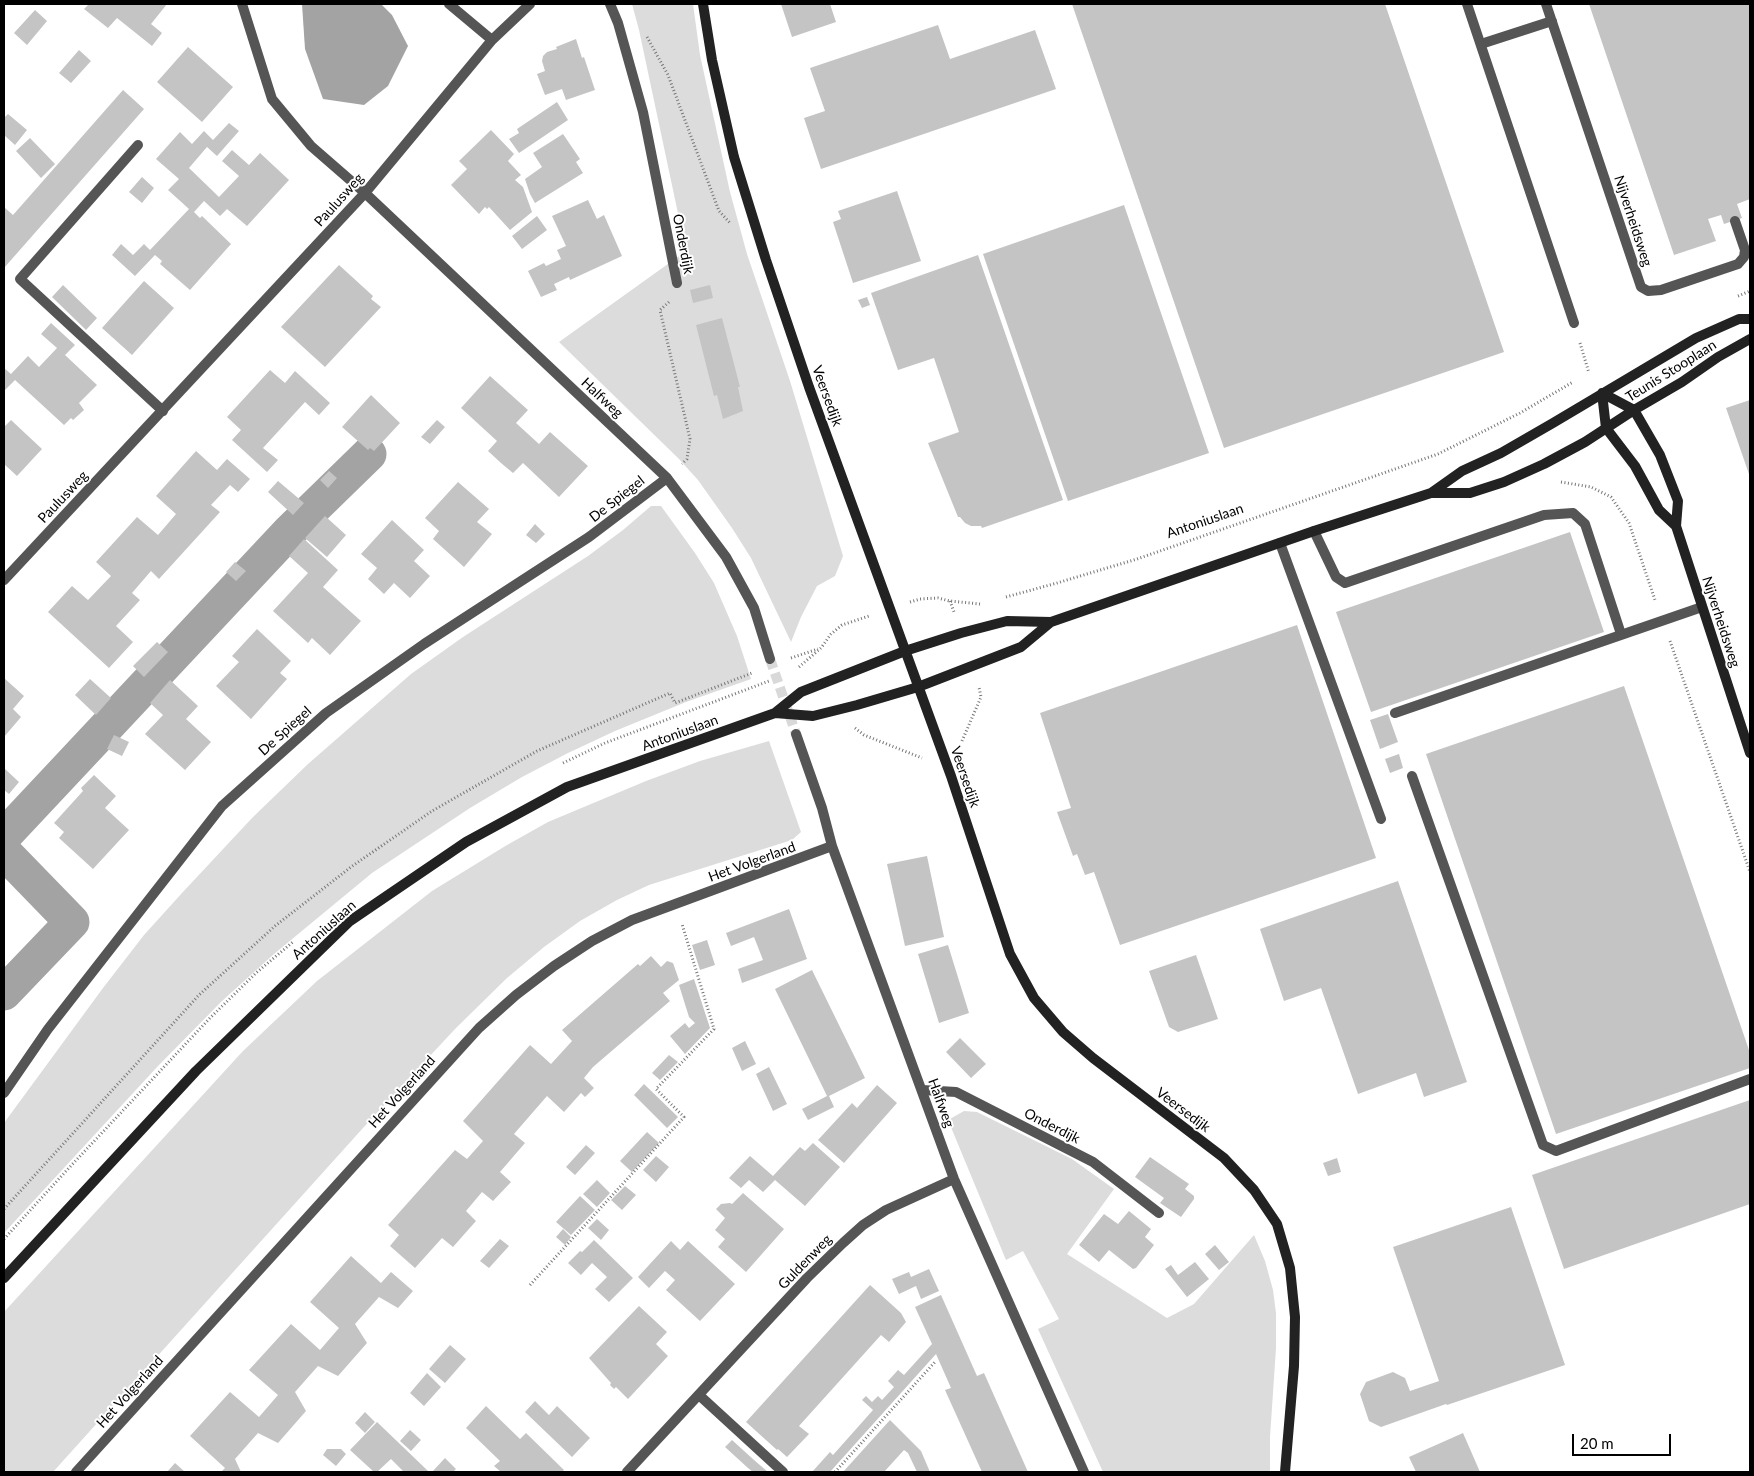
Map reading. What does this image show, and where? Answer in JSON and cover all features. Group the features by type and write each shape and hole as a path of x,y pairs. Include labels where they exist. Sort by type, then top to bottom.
{"main road":[{"name":"Veersedijk","path":"703,4 712,60 734,157 766,260 809,387 951,776 1010,954 1034,998 1063,1032 1093,1058 1224,1158 1254,1190 1277,1224 1290,1268 1294,1316 1294,1366 1286,1472"},
{"name":"Teunis Stooplaan","path":"1602,393 1696,338 1739,319 1750,318"},
{"name":"Teunis Stooplaan","path":"1606,428 1682,382 1718,357 1750,340"},
{"path":"1602,393 1634,410"},
{"path":"1602,393 1606,428"},
{"name":"Antoniuslaan","path":"4,1278 196,1070 350,922 466,842 567,787 775,713 801,692 905,651 961,633 1008,621 1051,622 1431,492 1462,471 1501,452 1602,393"},
{"name":"Nijverheidsweg","path":"1634,410 1660,455 1678,501 1676,526 1750,754"},
{"name":"Antoniuslaan","path":"1431,492 1470,493 1504,482 1544,464 1585,442 1606,428"},
{"name":"Nijverheidsweg","path":"1606,428 1635,466 1659,510 1676,526"},
{"name":"Antoniuslaan","path":"775,713 813,716 918,687 1021,647 1051,622"}],"street":[{"name":"Halfweg","path":"242,4 272,99 310,146 365,193 667,478 726,557 754,608 770,658"},
{"path":"449,4 492,40"},
{"name":"Paulusweg","path":"4,580 365,193 492,40 530,4"},
{"name":"Onderdijk","path":"610,4 618,23 643,112 677,283"},
{"path":"1467,4 1574,323"},
{"name":"Nijverheidsweg","path":"1546,4 1641,286 1648,292 1661,290 1738,264 1744,257 1745,250 1735,221"},
{"path":"1481,44 1552,21"},
{"path":"138,145 20,279 163,411"},
{"name":"De Spiegel","path":"4,1093 48,1029 222,806 326,713 424,644 589,538 667,478"},
{"path":"1314,531 1336,577 1345,583 1544,515 1573,513 1585,524 1621,634"},
{"path":"1280,543 1381,818"},
{"path":"1395,713 1702,607"},
{"name":"Halfweg","path":"796,734 822,808 832,846 954,1179 1084,1472"},
{"path":"1412,776 1542,1145 1556,1150 1750,1078"},
{"name":"Het Volgerland","path":"76,1472 479,1028 516,996 554,966 592,941 632,920 832,846"},
{"name":"Onderdijk","path":"922,1090 956,1092 1093,1162 1160,1213"},
{"name":"Guldenweg","path":"628,1472 807,1278 863,1225 886,1210 954,1179"},
{"path":"699,1395 783,1472"}],"path":[{"path":"646,36 668,75 719,212 732,225"},
{"name":"Onderdijk","path":"667,478 687,459 690,439 660,310 672,299 677,283"},
{"path":"1574,323 1589,373 1582,377"},
{"name":"Antoniuslaan","path":"1000,599 1057,584 1137,559 1438,454 1575,381"},
{"path":"821,648 831,634 842,625 920,599 938,598 981,604"},
{"path":"530,1285 684,1117 656,1089 714,1029 676,904"},
{"path":"835,1472 935,1362"}],"shaded area":[{"path":"302,4 381,4 392,15 408,46 388,86 364,105 323,99 305,49"},
{"path":"632,4 693,4 700,55 730,192 747,254 790,381 843,556 835,576 817,586 791,642 751,558 698,480 679,459 559,342 686,251"},
{"path":"651,506 661,506 714,583 737,636 751,679 686,702 615,731 568,753 522,777 470,808 372,873 274,954 222,1001 158,1066 4,1233 4,1123 144,935 253,817 308,764 411,674 463,637 588,556"},
{"path":"769,741 801,832 792,840 649,885 617,900 580,921 544,947 507,978 455,1029 363,1128 53,1472 4,1472 4,1312 243,1051 317,981 432,891 507,845 548,822 646,781 700,761"},
{"path":"964,1111 977,1112 1072,1159 1114,1189 1067,1254 1167,1318 1194,1304 1254,1235 1265,1261 1273,1290 1276,1313 1270,1472 1103,1472 1038,1329 1059,1319 1023,1251 1006,1260 948,1120"}],"building":[{"path":"89,4 167,4 151,24 162,33 152,46 117,18 108,28 84,9"},
{"path":"781,4 830,4 836,22 792,37"},
{"path":"1072,4 1385,4 1504,352 1224,448"},
{"path":"1589,4 1750,4 1750,199 1737,204 1742,218 1724,224 1721,215 1708,219 1716,241 1674,255"},
{"path":"35,10 47,21 27,45 14,33"},
{"path":"938,25 950,59 1035,30 1056,89 821,169 804,118 825,111 810,68"},
{"path":"576,39 595,90 566,100 562,89 545,95 537,74 545,71 542,61 543,56 547,52 557,49 556,47"},
{"path":"188,47 233,87 202,122 157,82"},
{"path":"79,50 91,61 71,83 59,73"},
{"path":"123,90 144,109 4,268 4,207 13,215"},
{"path":"557,102 568,120 519,153 509,139 519,133 517,129"},
{"path":"8,114 27,130 15,145 4,135 4,118"},
{"path":"229,123 239,131 217,156 207,147 189,168 219,197 239,176 222,161 232,150 249,165 260,153 289,180 247,226 227,209 220,216 204,201 194,212 200,218 202,216 231,244 190,290 160,264 162,261 155,255 135,276 112,255 121,244 133,255 144,244 150,250 189,209 168,190 179,179 156,159 180,132 192,144 204,131 213,140"},
{"path":"491,130 514,154 508,161 521,175 515,180 523,187 532,212 510,230 489,207 487,209 485,207 479,214 451,185 467,169 459,161"},
{"path":"563,134 580,159 576,162 583,173 535,203 525,179 542,167 533,153"},
{"path":"30,138 55,164 41,178 16,151"},
{"path":"142,177 154,188 142,203 129,192"},
{"path":"897,191 921,261 853,283 833,222 841,219 838,211"},
{"path":"588,200 597,219 604,215 622,256 570,280 569,277 554,284 557,290 541,297 528,271 544,263 546,266 561,259 557,250 566,246 552,216"},
{"path":"1124,205 1209,453 1068,501 983,254"},
{"path":"537,216 547,230 522,249 512,236"},
{"path":"978,255 1063,500 982,528 981,526 971,526 958,517 928,443 959,432 934,358 898,370 871,293"},
{"path":"339,265 373,296 371,299 381,307 325,367 281,327"},
{"path":"144,281 174,308 132,355 102,328"},
{"path":"63,285 97,318 86,330 52,297"},
{"path":"710,285 713,298 693,303 690,290"},
{"path":"867,297 870,305 862,308 858,300"},
{"path":"722,318 740,387 738,387 743,411 723,419 717,395 714,396 696,325"},
{"path":"51,323 75,345 65,355 97,385 79,403 84,410 64,425 15,380 4,389 4,368 11,374 28,356 39,367 57,348 41,334"},
{"path":"270,370 285,383 295,371 330,403 319,415 305,402 263,448 278,460 267,472 232,440 241,430 227,417"},
{"path":"490,376 528,410 516,423 539,444 550,432 588,466 559,497 523,463 513,473 501,463 488,451 497,441 461,408"},
{"path":"371,395 400,423 374,451 370,448 368,450 342,427"},
{"path":"1750,400 1750,477 1726,408"},
{"path":"11,420 42,449 17,476 4,464 4,427"},
{"path":"437,420 445,427 430,444 421,437"},
{"path":"196,451 217,470 227,459 250,479 238,492 230,485 211,505 220,512 159,579 151,571 132,593 140,600 116,626 133,642 109,668 48,612 72,586 88,600 111,576 96,562 137,517 158,535 176,514 156,496"},
{"path":"329,471 337,478 328,488 320,480"},
{"path":"278,481 304,503 293,515 268,492"},
{"path":"458,482 489,509 477,522 492,534 464,567 433,539 439,531 425,518"},
{"path":"325,516 346,535 327,557 305,538"},
{"path":"392,520 424,550 414,561 430,576 410,598 394,583 384,594 368,579 377,568 361,554"},
{"path":"535,524 545,534 536,543 526,535"},
{"path":"1570,532 1604,632 1371,712 1336,612"},
{"path":"304,539 338,570 323,587 361,621 330,655 312,638 308,643 273,611 308,573 289,556"},
{"path":"235,562 246,571 236,581 226,572"},
{"path":"1297,625 1376,858 1120,945 1094,872 1085,875 1077,854 1073,856 1057,812 1071,808 1040,713"},
{"path":"257,629 291,661 280,673 287,679 251,719 216,686 239,662 232,656"},
{"path":"157,642 168,652 144,677 133,666"},
{"path":"4,678 24,696 13,709 21,717 4,737"},
{"path":"90,679 111,698 96,715 75,695"},
{"path":"170,680 198,706 186,719 211,742 185,770 145,734 163,715 150,703"},
{"path":"1624,686 1750,1053 1750,1068 1556,1134 1426,754"},
{"path":"1388,714 1398,742 1380,749 1370,720"},
{"path":"114,735 129,742 122,756 107,749"},
{"path":"1399,754 1403,768 1390,773 1385,759"},
{"path":"4,768 19,782 9,794 4,790"},
{"path":"94,775 116,796 105,808 129,830 93,869 59,838 64,832 54,823 83,791 81,788"},
{"path":"927,856 944,937 905,946 887,864"},
{"path":"1398,881 1467,1082 1424,1097 1416,1073 1358,1094 1321,988 1284,1001 1260,929"},
{"path":"789,909 807,959 742,983 738,969 763,960 754,937 731,946 726,933"},
{"path":"707,940 715,965 700,970 692,945"},
{"path":"948,945 969,1013 939,1023 918,954"},
{"path":"1196,955 1218,1019 1178,1032 1169,1027 1149,971"},
{"path":"651,956 661,967 667,961 673,963 679,980 663,993 670,1001 593,1067 584,1078 594,1088 585,1097 581,1093 564,1112 547,1096 514,1134 525,1143 500,1172 511,1182 493,1201 482,1192 466,1211 476,1221 453,1247 442,1238 415,1268 390,1246 399,1235 388,1225 455,1150 467,1159 483,1141 463,1121 530,1045 551,1064 572,1041 562,1030 638,964 640,966"},
{"path":"812,970 865,1078 829,1096 834,1107 808,1120 802,1109 827,1096 775,989"},
{"path":"694,979 710,1028 685,1054 670,1036 685,1023 689,1028 695,1023 689,1017 679,985"},
{"path":"960,1038 986,1064 971,1078 946,1052"},
{"path":"745,1041 756,1064 742,1071 732,1048"},
{"path":"669,1055 678,1062 660,1080 652,1073"},
{"path":"769,1067 787,1104 773,1111 756,1074"},
{"path":"644,1084 678,1117 667,1128 634,1095"},
{"path":"877,1085 897,1103 844,1163 818,1140 852,1103 857,1108"},
{"path":"1750,1100 1750,1204 1564,1269 1532,1175"},
{"path":"647,1132 659,1143 632,1172 620,1161"},
{"path":"813,1143 840,1167 805,1206 775,1180 763,1192 749,1180 741,1188 729,1178 750,1156 773,1176 800,1147 805,1151"},
{"path":"586,1145 595,1153 575,1175 566,1167"},
{"path":"656,1156 669,1167 656,1182 643,1170"},
{"path":"1150,1157 1189,1184 1185,1189 1194,1196 1194,1199 1181,1217 1160,1203 1164,1198 1135,1177"},
{"path":"1337,1158 1341,1172 1328,1176 1323,1163"},
{"path":"597,1180 610,1193 597,1207 583,1194"},
{"path":"625,1186 636,1195 622,1210 611,1200"},
{"path":"743,1193 784,1229 746,1272 718,1247 725,1239 715,1230 725,1218 716,1209 721,1204 732,1204"},
{"path":"580,1196 595,1210 571,1235 556,1222"},
{"path":"1511,1207 1565,1365 1381,1427 1369,1421 1360,1394 1366,1382 1393,1372 1405,1378 1410,1391 1439,1381 1393,1247"},
{"path":"1129,1211 1151,1229 1145,1237 1154,1245 1136,1268 1133,1269 1109,1250 1099,1262 1079,1245 1104,1214 1118,1224"},
{"path":"597,1219 609,1230 601,1240 588,1228"},
{"path":"563,1229 571,1237 565,1245 556,1237"},
{"path":"500,1239 509,1246 489,1268 480,1261"},
{"path":"594,1240 633,1278 609,1302 595,1289 607,1277 592,1263 581,1275 568,1263"},
{"path":"671,1241 680,1250 688,1241 735,1284 700,1321 666,1290 675,1280 665,1271 649,1288 638,1277"},
{"path":"1215,1245 1229,1262 1219,1270 1205,1254"},
{"path":"351,1256 381,1283 391,1272 413,1291 398,1308 379,1297 355,1324 367,1343 338,1376 318,1366 295,1392 306,1411 278,1443 258,1433 235,1459 241,1472 221,1472 225,1468 190,1436 230,1392 259,1417 278,1395 249,1370 291,1324 320,1350 339,1328 310,1302"},
{"path":"1195,1262 1209,1279 1187,1297 1165,1269 1171,1265 1178,1275"},
{"path":"929,1269 939,1291 921,1299 916,1286 899,1294 892,1279 909,1272 911,1277"},
{"path":"870,1285 901,1313 906,1322 889,1342 881,1335 799,1426 809,1434 787,1457 746,1422"},
{"path":"941,1295 977,1376 984,1373 1028,1472 982,1472 945,1390 951,1388 936,1354 830,1472 812,1472 830,1452 833,1455 873,1410 862,1400 866,1396 872,1402 878,1396 882,1400 894,1387 888,1381 898,1370 904,1375 932,1344 915,1307"},
{"path":"639,1306 667,1332 656,1344 668,1356 628,1399 616,1387 614,1389 610,1385 611,1383 589,1358"},
{"path":"450,1345 466,1359 445,1383 429,1369"},
{"path":"427,1373 441,1387 424,1406 410,1393"},
{"path":"535,1401 549,1415 557,1406 590,1438 572,1457 525,1412"},
{"path":"486,1406 520,1439 526,1433 564,1470 562,1472 501,1472 494,1466 500,1461 466,1428"},
{"path":"365,1412 375,1422 365,1433 355,1423"},
{"path":"890,1420 921,1451 930,1472 917,1472 908,1453 904,1450 884,1472 843,1472"},
{"path":"377,1422 429,1472 404,1472 391,1459 377,1472 374,1472 350,1450"},
{"path":"410,1430 421,1440 411,1451 400,1441"},
{"path":"1463,1433 1480,1472 1416,1472 1409,1457"},
{"path":"732,1440 768,1472 753,1472 748,1468 725,1447"},
{"path":"327,1449 341,1449 346,1454 336,1466 323,1455"},
{"path":"445,1458 456,1469 453,1472 432,1472"},
{"path":"175,1463 185,1472 167,1472"}],"waterway":[{"path":"4,836 290,531 369,454"},
{"path":"4,852 72,922 4,993"}],"tunnel":[{"path":"770,659 796,734"}]}
